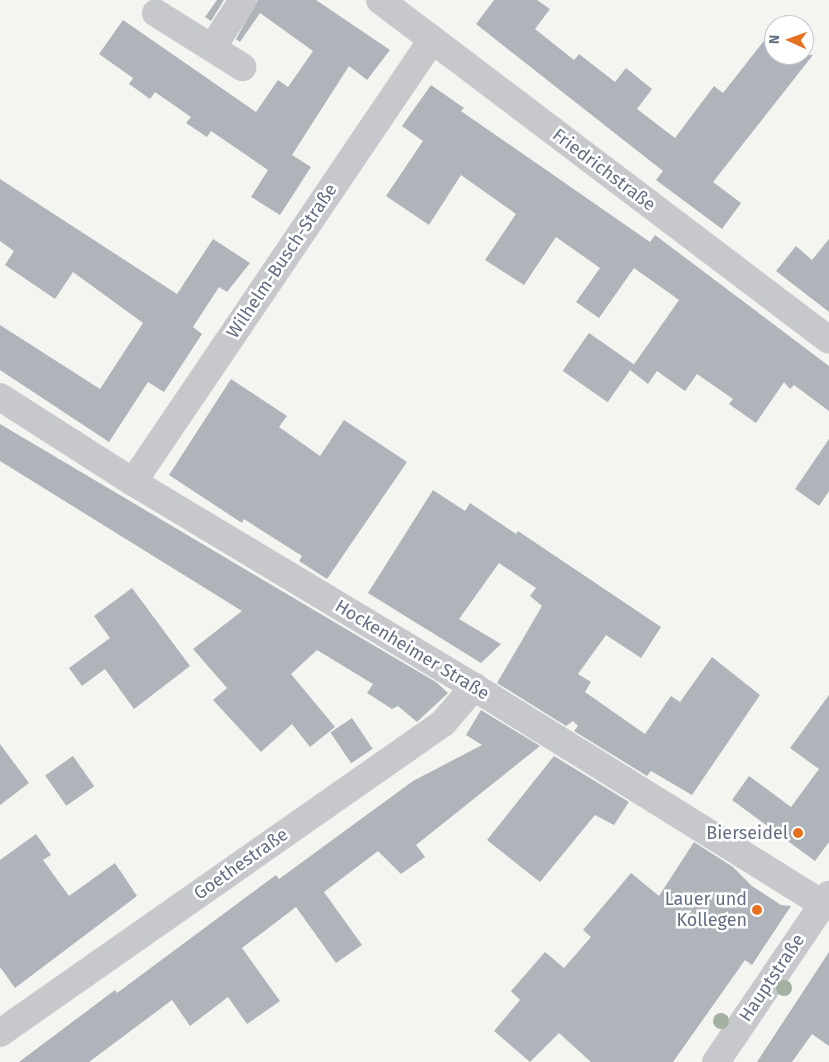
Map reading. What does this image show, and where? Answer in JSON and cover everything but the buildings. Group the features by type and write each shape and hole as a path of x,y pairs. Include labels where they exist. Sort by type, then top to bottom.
{"street":[{"path":"212,48 243,0"},
{"name":"Friedrichstraße","path":"380,0 829,340"},
{"path":"156,13 242,67"},
{"name":"Wilhelm-Busch-Straße","path":"133,482 432,40"},
{"name":"Hockenheimer Straße","path":"0,397 133,482 474,687 768,869 826,899"},
{"name":"Goethestraße","path":"4,1023 444,723 474,687"},
{"name":"Hauptstraße","path":"716,1062 826,899"}],"place":[{"name":"Bierseidel","path":"798,833"},
{"name":"Lauer und Kollegen","path":"757,910"}]}
